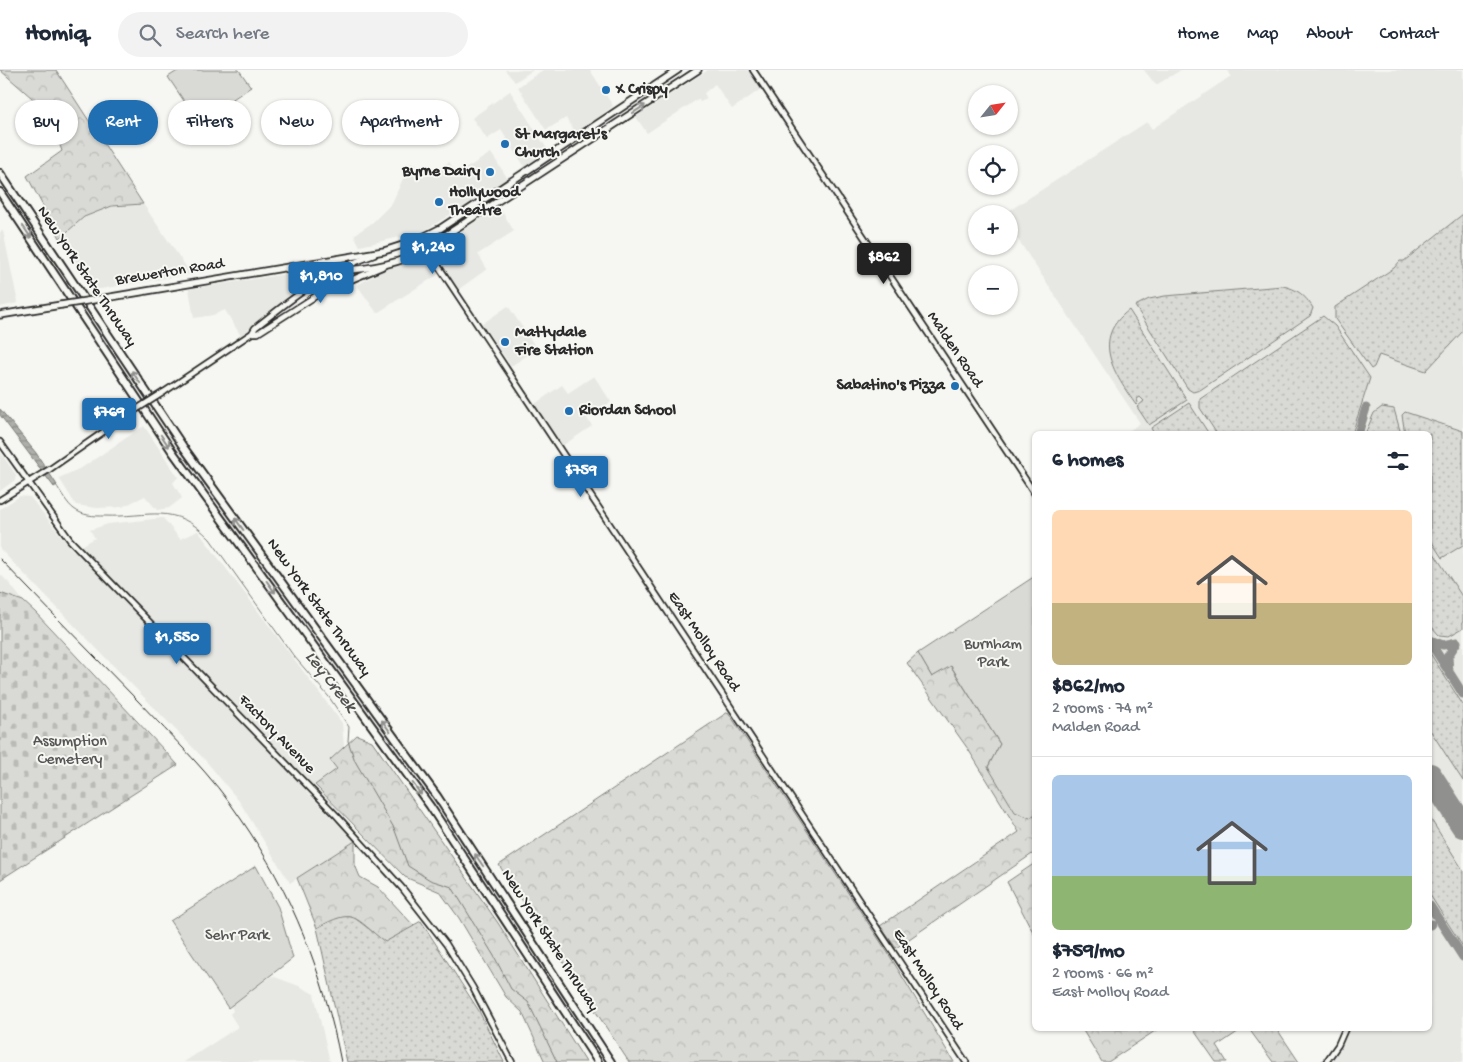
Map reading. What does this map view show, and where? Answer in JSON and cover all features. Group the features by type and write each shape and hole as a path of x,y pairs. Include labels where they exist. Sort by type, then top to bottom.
{"highway":[{"name":"New York State Thruway","path":"0,173 184,448 437,796 610,1062"},
{"name":"New York State Thruway","path":"0,192 172,451 430,806 598,1062"}],"main road":[{"name":"Brewerton Road","path":"0,315 285,269 384,251 415,241 441,228 678,70"},
{"name":"Brewerton Road","path":"285,269 362,270 391,264 427,249 698,70"}],"street":[{"name":"Malden Road","path":"753,70 1032,489"},
{"name":"East Molloy Road","path":"415,241 427,249 966,1062"},
{"path":"0,500 50,469 129,414 252,333 255,328 292,297 334,270 384,251"},
{"path":"252,333 258,333 322,292 391,264"},
{"name":"Factory Avenue","path":"0,442 60,527 95,568 337,816 403,889 446,944 473,988 512,1062"},
{"path":"1326,1062 1338,1045 1344,1031"}],"shaded area":[{"path":"505,70 533,70 515,82"},
{"path":"543,70 590,70 613,106 576,134 566,118 546,130 518,87"},
{"path":"708,70 748,70 761,89 732,109 715,84 704,93 707,99 700,102 698,99 647,133 636,117"},
{"path":"1144,70 1181,70 1156,85"},
{"path":"1228,70 1463,70 1463,1062 1330,1062 1343,1042 1347,1031 1432,1031 1432,431 1129,431 1140,423 1018,240 1018,205 1147,122 1152,129 1231,76"},
{"path":"510,91 547,149 545,154 525,167 501,130 487,139 472,118"},
{"path":"491,153 508,179 422,232 360,246 354,235 372,223 392,203 410,163 432,173 449,162 457,174"},
{"path":"143,204 191,274 94,290 61,238 84,217 112,206"},
{"path":"499,207 514,231 478,254 487,269 459,289 445,270 377,313 357,285 386,269 423,255"},
{"path":"3,231 18,303 0,307 0,232"},
{"path":"299,272 301,285 241,336 225,310 213,315 194,318 189,289"},
{"path":"508,306 537,349 511,366 482,324"},
{"name":"Riordan School","path":"594,376 611,402 587,418 592,426 562,446 535,404 562,385 568,393"},
{"path":"0,409 36,453 57,485 54,487 0,415"},
{"path":"144,426 178,477 173,483 182,498 169,508 157,510 145,496 122,507 97,508 76,505 59,478 83,467"},
{"path":"0,452 16,475 15,480 0,491"},
{"path":"20,496 30,497 73,551 95,538 90,530 108,524 163,518 180,539 198,531 342,723 344,747 330,760 337,769 306,791 355,841 290,883 239,801 206,761 0,549 0,509"},
{"path":"0,574 10,584 23,601 0,593"},
{"path":"272,976 314,994 330,1062 184,1062 238,1027 230,1014 233,1011 230,1003"}],"green space":[{"path":"0,70 56,70 75,100 34,100"},
{"path":"179,70 239,70 251,87 231,100 183,100 168,77"},
{"path":"78,104 88,119 88,145 105,145 143,204 112,206 84,217 60,238 27,176 62,151 60,145 78,145"},
{"path":"1463,214 1463,331 1426,371 1379,355 1374,367 1371,369 1335,319 1335,307 1394,268 1400,261 1404,261"},
{"path":"1283,286 1297,291 1307,300 1313,308 1310,316 1200,390 1193,392 1188,389 1135,306 1149,299 1165,296"},
{"path":"1129,310 1187,400 1149,425 1137,407 1144,401 1140,397 1137,399 1138,403 1136,405 1121,382 1110,357 1111,333 1117,321"},
{"path":"1323,316 1335,326 1370,378 1353,431 1215,431 1200,408 1200,399"},
{"path":"1189,403 1207,431 1152,431 1151,428"},
{"path":"1382,407 1394,409 1400,431 1366,431 1374,413"},
{"path":"1405,412 1463,431 1463,545 1442,558 1432,542 1432,431 1405,431 1402,415"},
{"path":"1432,550 1463,598 1463,628 1449,636 1439,635 1432,627"},
{"name":"Burnham Park","path":"1032,578 1032,816 1030,818 1015,812 988,767 1000,744 951,666 932,677 918,653"},
{"name":"Assumption Cemetery","path":"0,593 23,601 35,612 178,765 0,880"},
{"path":"918,653 932,677 950,665 1000,744 988,767 1030,818 1032,816 1032,854 896,948 880,926 1019,832 968,749 907,663"},
{"path":"1432,656 1463,705 1463,781 1432,733"},
{"path":"728,712 888,953 954,1062 629,1062 499,865"},
{"path":"357,735 372,741 498,923 586,1062 545,1062 522,1012 506,997 459,918 440,892 405,877 315,785 337,769 330,760"},
{"path":"1432,821 1463,870 1463,947 1432,898"},
{"path":"355,841 355,865 360,877 378,887 414,926 385,942 353,918 339,918 317,928 297,878"},
{"path":"1032,865 1032,930 1007,882"},
{"name":"Sehr Park","path":"256,866 278,907 293,958 228,1008 170,921"},
{"path":"338,916 352,916 385,941 421,921 479,1011 504,1062 347,1062 317,928"},
{"path":"1083,1031 1155,1031 1108,1062 1102,1062"},
{"path":"1194,1031 1239,1031 1217,1046 1227,1062 1216,1062"},
{"path":"1250,1031 1278,1031 1299,1062 1273,1062"}],"waterway":[{"name":"Ley Creek","path":"56,485 69,504 81,513 96,516 148,514 172,516 197,527 210,539 293,655 329,697 349,727 348,741 355,761 394,828 408,866 430,880 452,887 494,956 511,989 528,1002 557,1062"}],"taxiway":[{"path":"1359,431 1366,408"},
{"path":"1432,641 1443,645 1457,642 1448,656 1449,673"},
{"path":"1432,645 1463,694"},
{"path":"1432,909 1463,957"}],"runway":[{"path":"1432,778 1463,826"}],"railway":[{"path":"0,559 192,757 218,787 241,819 276,876 304,935 325,997 341,1062"}],"place":[{"name":"X Crispy","path":"606,90"},
{"name":"St Margaret's Church","path":"505,144"},
{"name":"Byrne Dairy","path":"490,172"},
{"name":"Hollywood Theatre","path":"439,202"},
{"name":"Mattydale Fire Station","path":"505,342"},
{"name":"Sabatino's Pizza","path":"955,386"},
{"name":"Riordan School","path":"569,411"}]}
